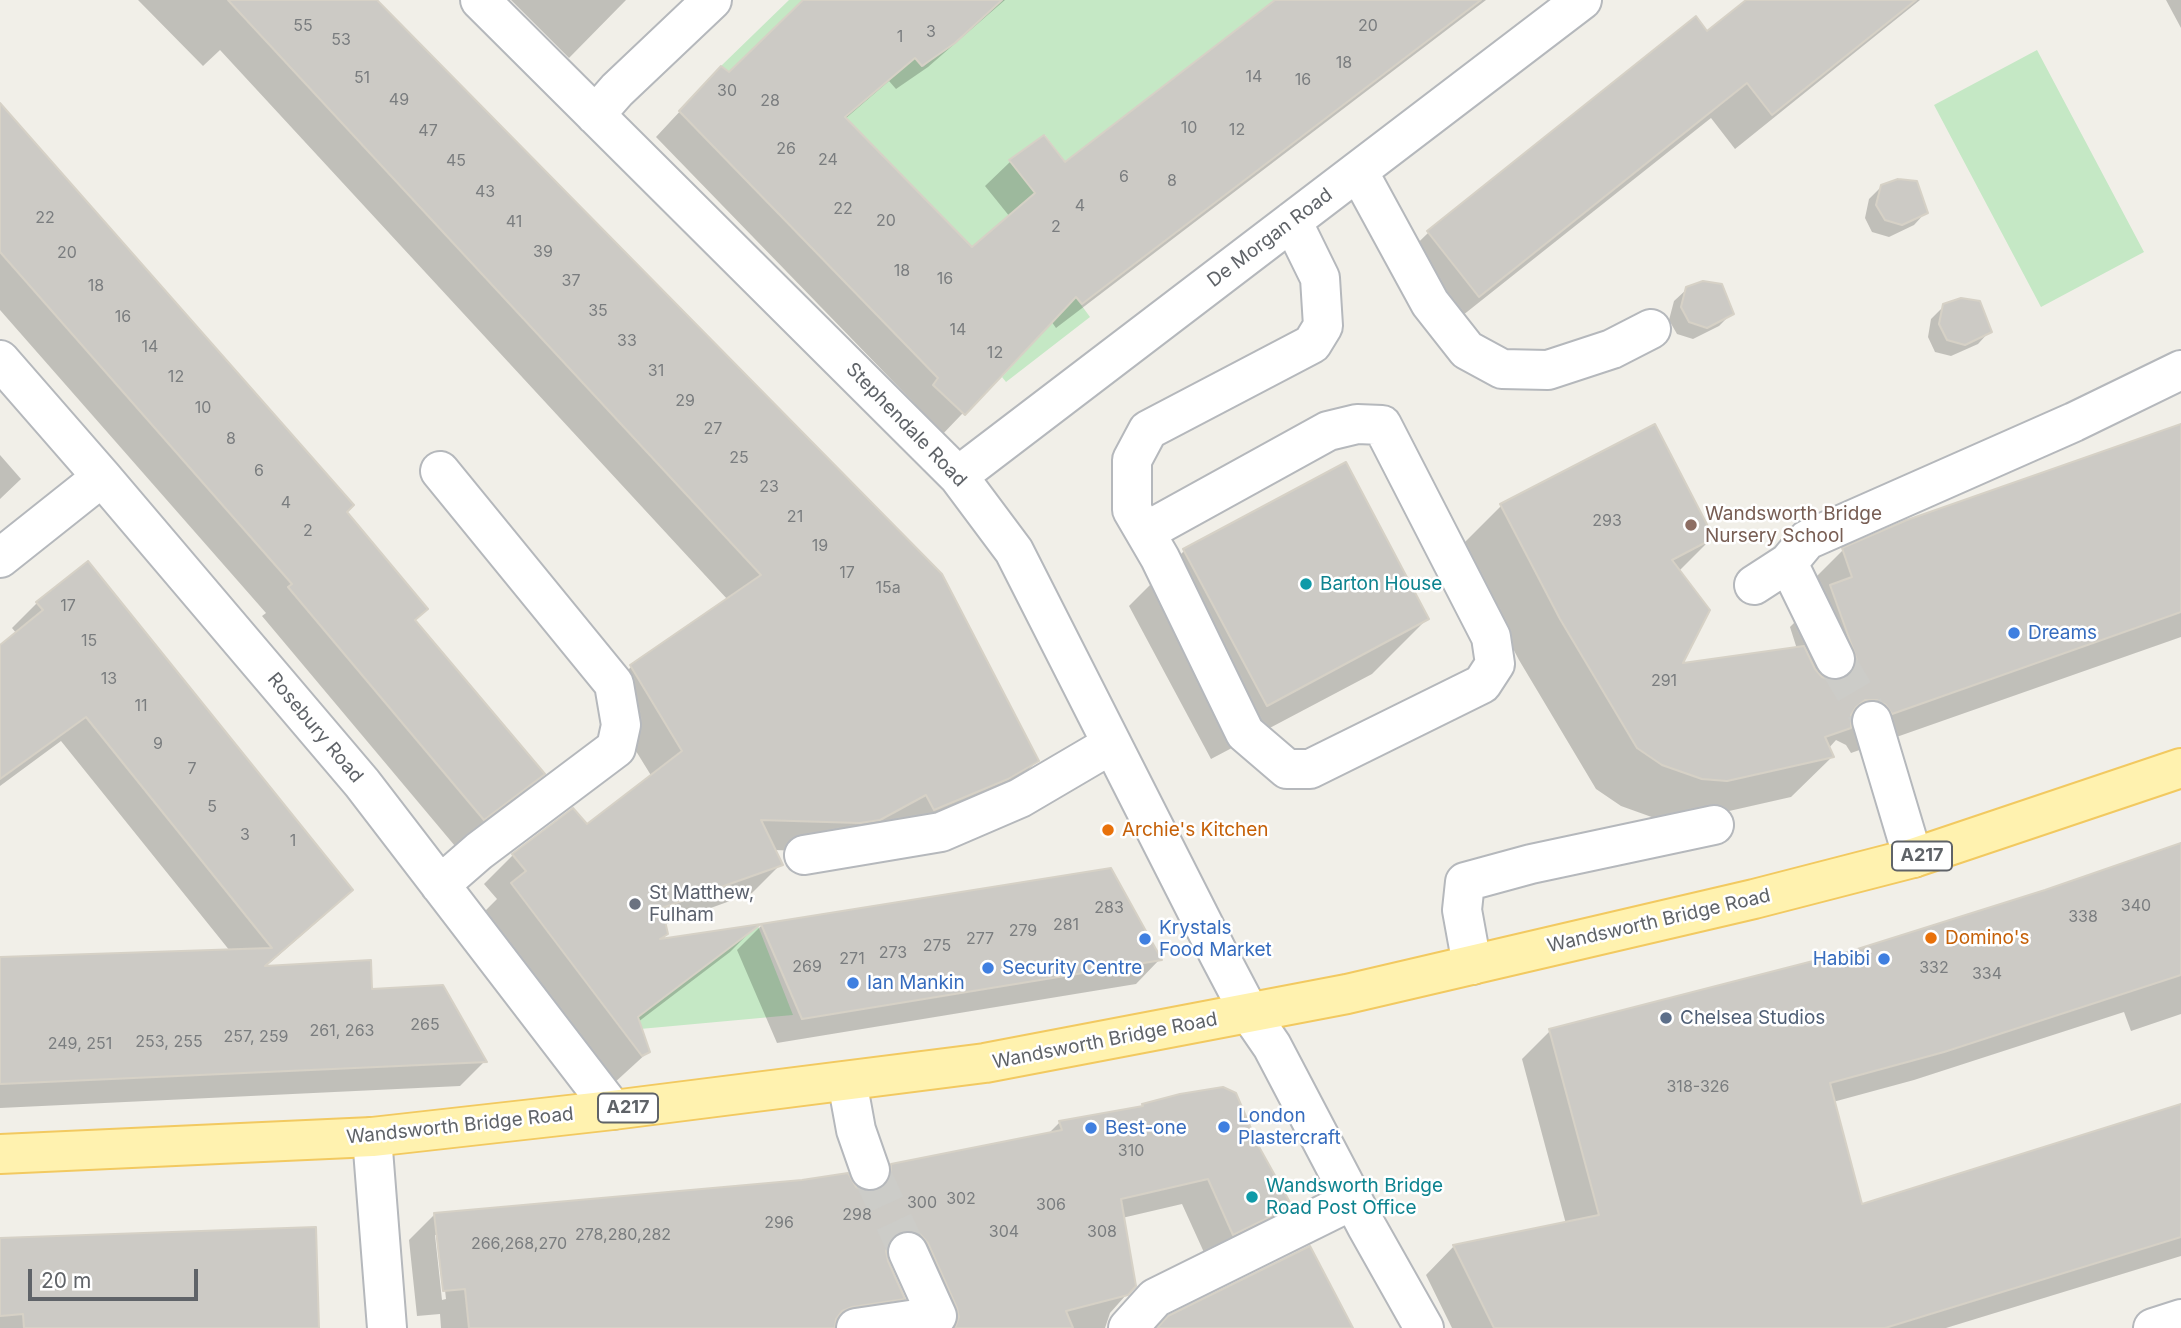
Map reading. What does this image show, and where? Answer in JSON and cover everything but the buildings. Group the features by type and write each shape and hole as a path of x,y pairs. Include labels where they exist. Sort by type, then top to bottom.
{"main road":[{"name":"Wandsworth Bridge Road","path":"0,1154 372,1137 985,1063 1250,1014 1472,965 1913,859 2181,768"}],"street":[{"name":"Stephendale Road","path":"480,0 958,476 1014,551 1250,1014 1272,1046 1424,1328"},
{"path":"595,115 617,90 712,0"},
{"name":"De Morgan Road","path":"958,476 1582,0"},
{"path":"1358,171 1430,303 1467,350 1502,369 1548,370 1612,349 1651,329"},
{"path":"1145,531 1328,430 1357,424 1382,425 1491,637 1495,664 1482,684 1310,769 1287,769 1245,733 1145,531 1132,510 1132,460 1148,430 1312,344 1323,326 1320,278 1292,221"},
{"name":"Rosebury Road","path":"0,360 362,783 613,1110"},
{"path":"1754,585 1788,563 1807,540 2074,422 2181,370"},
{"path":"440,471 614,684 621,725 616,748 480,851 440,885"},
{"path":"0,558 102,477"},
{"path":"1788,563 1835,659"},
{"path":"1872,721 1913,859"},
{"path":"804,855 941,832 1020,798 1112,744"},
{"path":"1472,965 1462,910 1465,882 1531,864 1714,825"},
{"path":"846,1081 856,1130 870,1170"},
{"path":"372,1137 387,1328"},
{"path":"1128,1328 1155,1298 1353,1200"},
{"path":"856,1328 937,1316 908,1252"},
{"path":"2153,1328 2181,1319"}],"green space":[{"path":"789,0 834,0 905,66 915,58 923,67 1002,0 1300,0 1101,210 1045,135 1010,161 1035,193 1019,206 1051,247 1043,253 1090,317 1006,382 1002,377 1047,328 765,37 729,72 721,66"},
{"path":"2037,50 2144,252 2041,307 1934,105"},
{"path":"758,926 793,1015 640,1029 634,1020"}],"tunnel":[{"path":"1835,659 1872,721"},
{"path":"870,1170 908,1252"}],"place":[{"name":"Wandsworth Bridge Nursery School","path":"1691,525"},
{"name":"Barton House","path":"1306,584"},
{"name":"Dreams","path":"2014,633"},
{"name":"Archie's Kitchen","path":"1108,830"},
{"name":"St Matthew, Fulham","path":"635,904"},
{"name":"Domino's","path":"1931,938"},
{"name":"Krystals Food Market","path":"1145,939"},
{"name":"Habibi","path":"1884,959"},
{"name":"Security Centre","path":"988,968"},
{"name":"Ian Mankin","path":"853,983"},
{"name":"Chelsea Studios","path":"1666,1018"},
{"name":"London Plastercraft","path":"1224,1127"},
{"name":"Best-one","path":"1091,1128"},
{"name":"Wandsworth Bridge Road Post Office","path":"1252,1197"}]}
